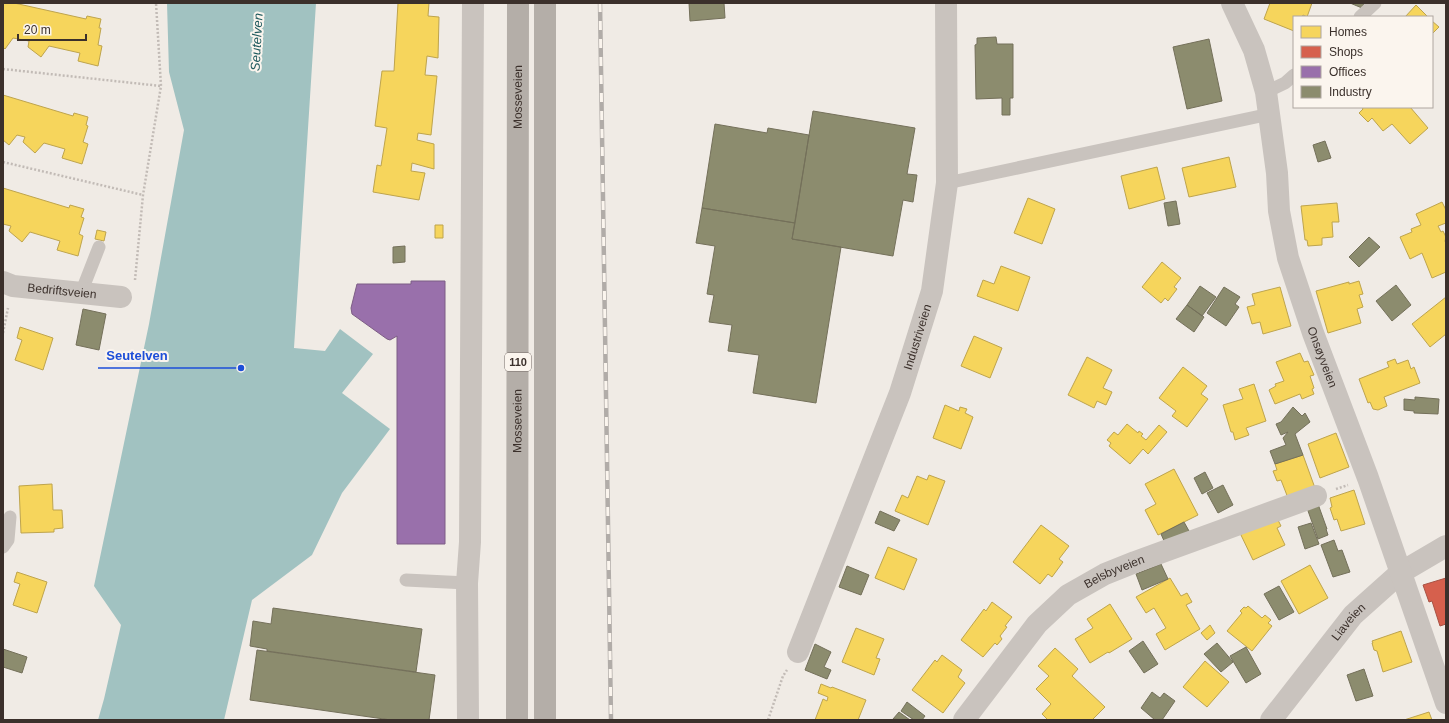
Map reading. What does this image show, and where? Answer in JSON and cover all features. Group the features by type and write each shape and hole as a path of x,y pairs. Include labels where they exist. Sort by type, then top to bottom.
{"highway":[{"name":"Mosseveien","path":"517,720 518,3"},
{"name":"110","path":"545,3 545,720"}],"street":[{"path":"468,720 467,583 470,534 473,3"},
{"name":"Industriveien","path":"798,652 900,392 932,291 946,183 946,3"},
{"name":"Onsøyveien","path":"1232,3 1254,50 1266,92 1277,173 1280,211 1288,258 1313,333 1368,478 1446,703"},
{"name":"Bedriftsveien","path":"3,282 13,286 121,297"},
{"name":"Belsbyveien","path":"964,720 1038,624 1068,595 1105,574 1135,562 1316,496"},
{"name":"Liaveien","path":"1271,720 1353,615 1400,572 1446,546"}],"lane":[{"path":"1361,16 1375,3"},
{"path":"1266,92 1285,83 1293,76"},
{"path":"946,183 1270,114"},
{"path":"81,293 99,247"},
{"path":"3,547 8,540 10,517"},
{"path":"406,580 467,583"}],"path":[{"path":"121,297 134,283 143,196 161,86 156,3"},
{"path":"3,69 161,86"},
{"path":"3,162 143,196"},
{"path":"1316,496 1368,478"},
{"path":"768,720 783,676 798,652"}],"water":[{"path":"167,3 316,3 294,348 325,351 340,329 373,354 342,393 390,429 342,493 312,555 252,600 224,720 98,720 121,625 94,586 149,324 184,130 169,72"}],"building: Homes":[{"path":"3,3 14,3 86,19 87,16 101,19 98,45 102,46 98,66 78,61 80,53 49,46 41,57 28,47 29,41 13,38 5,49 3,47"},
{"path":"398,3 429,3 428,16 439,17 438,58 427,56 425,75 437,76 431,135 418,133 417,140 434,144 434,169 412,163 411,171 425,173 419,200 373,192 377,165 381,166 387,128 375,126 382,71 394,71"},
{"path":"1270,3 1312,3 1307,16 1293,16 1293,31 1264,19"},
{"path":"1416,5 1427,16 1406,16"},
{"path":"1433,22 1439,27 1433,33"},
{"path":"3,95 73,116 74,113 88,117 86,125 88,126 83,142 88,144 82,164 62,158 65,149 44,143 35,153 23,142 25,137 17,135 9,145 3,140"},
{"path":"1411,108 1428,128 1410,144 1392,124 1383,131 1372,118 1368,122 1359,113 1363,109"},
{"path":"1229,157 1236,187 1189,197 1182,168"},
{"path":"1157,167 1165,199 1129,209 1121,176"},
{"path":"3,188 69,208 70,205 84,209 81,217 84,218 79,234 83,236 78,256 57,250 60,241 30,232 22,242 9,231 11,226 3,224"},
{"path":"1028,198 1055,209 1042,244 1014,233"},
{"path":"1442,202 1446,210 1446,223 1438,226 1446,237 1446,272 1432,278 1422,253 1410,259 1400,237 1412,232 1411,229 1421,225 1416,214"},
{"path":"1337,203 1339,222 1332,222 1333,237 1322,238 1322,245 1308,246 1307,240 1305,240 1301,206"},
{"path":"435,225 443,225 443,238 435,238"},
{"path":"97,230 106,232 104,241 95,239"},
{"path":"1162,262 1181,278 1174,287 1177,289 1168,301 1165,298 1161,303 1142,287"},
{"path":"1001,266 1030,277 1018,311 977,296 983,280 994,284"},
{"path":"1359,281 1363,294 1359,295 1363,307 1357,309 1361,323 1328,333 1316,291 1349,282 1349,284"},
{"path":"1280,287 1291,326 1263,334 1260,322 1252,324 1247,307 1255,305 1252,294"},
{"path":"1446,297 1446,334 1430,347 1412,324"},
{"path":"20,327 53,338 43,370 15,360 22,340 17,338"},
{"path":"974,336 1002,348 990,378 961,366"},
{"path":"1300,353 1304,362 1308,361 1314,375 1310,376 1314,388 1312,389 1314,394 1302,399 1300,394 1275,404 1269,390 1276,386 1275,384 1284,381 1276,362"},
{"path":"1087,357 1112,370 1103,388 1112,392 1106,405 1097,401 1094,408 1068,395"},
{"path":"1395,359 1397,364 1408,360 1411,369 1414,367 1420,383 1384,397 1387,406 1378,410 1373,409 1370,402 1368,403 1359,379 1389,367 1387,362"},
{"path":"1183,367 1207,386 1201,394 1208,399 1187,427 1172,416 1176,411 1159,398"},
{"path":"1254,384 1266,421 1246,428 1249,435 1235,440 1223,405 1243,399 1239,389"},
{"path":"945,405 959,411 960,407 967,409 965,413 973,417 961,449 933,438"},
{"path":"1127,424 1138,433 1139,431 1143,434 1141,436 1146,440 1159,425 1167,432 1148,454 1143,449 1130,464 1109,446 1111,443 1107,440 1114,432 1118,435"},
{"path":"1336,433 1349,467 1320,478 1308,444"},
{"path":"1303,455 1315,488 1288,498 1281,480 1277,481 1273,471 1277,470 1275,464"},
{"path":"1174,469 1198,515 1158,535 1145,510 1156,504 1145,484"},
{"path":"929,475 945,481 928,525 895,511 902,495 908,498 917,476 927,480"},
{"path":"52,484 53,510 62,510 63,528 54,529 54,532 21,533 19,486"},
{"path":"1354,490 1365,524 1341,531 1337,519 1334,520 1330,508 1332,507 1330,498"},
{"path":"1277,518 1281,526 1277,528 1285,545 1253,560 1240,533"},
{"path":"1041,525 1069,546 1059,559 1063,562 1052,577 1048,574 1040,584 1013,562"},
{"path":"888,547 917,559 904,590 875,578"},
{"path":"1310,565 1328,598 1299,614 1281,581"},
{"path":"17,572 47,582 37,613 13,605 20,584 14,582"},
{"path":"1170,578 1181,596 1187,593 1192,602 1186,605 1200,629 1165,650 1156,634 1166,628 1154,608 1146,613 1136,597"},
{"path":"992,602 1012,617 1000,636 1002,639 997,645 995,643 983,657 961,640 984,609 986,611"},
{"path":"1110,604 1132,639 1090,663 1075,639 1093,628 1087,619"},
{"path":"1248,606 1262,618 1265,615 1271,620 1268,623 1272,626 1252,651 1227,631 1242,613 1240,611 1244,607 1246,608"},
{"path":"1210,625 1215,633 1207,640 1201,633"},
{"path":"856,628 884,639 876,658 880,659 874,675 842,662"},
{"path":"1401,631 1412,662 1383,672 1377,651 1374,650 1372,641"},
{"path":"1055,648 1078,669 1072,676 1105,707 1092,720 1048,720 1042,714 1051,704 1036,689 1049,676 1038,666"},
{"path":"942,655 962,670 958,677 965,683 943,713 912,690 935,660 937,662"},
{"path":"1205,661 1229,682 1207,707 1183,687"},
{"path":"821,684 866,700 858,720 815,720 823,699 827,701 828,697 818,693"},
{"path":"1429,712 1432,720 1404,720"}],"building: Shops":[{"path":"1446,578 1446,624 1440,626 1432,601 1429,602 1423,585"}],"building: Offices":[{"path":"411,281 445,281 445,544 397,544 397,336 390,340 387,339 352,314 351,308 357,284 411,284"}],"building: Industry":[{"path":"689,3 724,3 725,18 690,21"},
{"path":"1350,3 1364,3 1362,8"},
{"path":"996,37 997,44 1013,44 1013,98 1010,98 1010,115 1002,115 1002,98 976,99 975,45 977,44 977,38"},
{"path":"1209,39 1222,101 1187,109 1173,47"},
{"path":"813,111 915,128 907,174 917,175 913,202 903,200 893,256 792,239"},
{"path":"715,124 767,133 768,128 809,135 795,223 702,208"},
{"path":"1325,141 1331,158 1318,162 1313,145"},
{"path":"1176,201 1180,224 1168,226 1164,203"},
{"path":"702,208 795,223 792,239 841,247 816,403 753,393 759,355 728,351 732,325 709,322 714,295 707,294 715,246 696,243"},
{"path":"1369,237 1380,247 1359,267 1349,257"},
{"path":"405,246 405,262 393,263 393,247"},
{"path":"1396,285 1411,305 1392,321 1376,301"},
{"path":"1200,286 1216,297 1202,316 1187,305"},
{"path":"1224,287 1240,297 1235,304 1239,307 1226,326 1207,313"},
{"path":"1187,305 1204,317 1194,332 1176,319"},
{"path":"83,309 106,314 99,350 76,345"},
{"path":"1415,397 1439,399 1438,414 1414,413 1414,411 1404,410 1404,399 1415,400"},
{"path":"1293,407 1302,416 1305,413 1310,422 1295,434 1303,455 1275,464 1270,451 1286,445 1283,438 1288,432 1281,435 1276,424 1281,422"},
{"path":"1205,472 1213,488 1202,494 1194,478"},
{"path":"1223,485 1233,505 1218,513 1207,493"},
{"path":"1318,504 1328,535 1318,539 1307,508"},
{"path":"880,511 900,520 894,531 875,523"},
{"path":"1184,522 1189,531 1165,543 1161,534"},
{"path":"1311,523 1319,544 1305,549 1298,527"},
{"path":"1334,540 1338,551 1342,550 1350,572 1333,577 1321,545"},
{"path":"1161,564 1168,579 1142,590 1136,574"},
{"path":"847,566 869,575 861,595 839,587"},
{"path":"1279,586 1294,612 1279,620 1264,594"},
{"path":"273,608 422,629 416,672 267,651 267,649 250,646 253,621 271,624"},
{"path":"1143,641 1158,664 1144,673 1129,651"},
{"path":"1217,643 1233,662 1221,672 1204,654"},
{"path":"815,644 831,652 824,667 831,670 827,679 805,670"},
{"path":"1246,647 1261,674 1246,683 1230,656"},
{"path":"3,649 27,657 22,673 3,667"},
{"path":"257,650 435,675 429,720 391,720 250,700"},
{"path":"1364,669 1373,696 1356,701 1347,675"},
{"path":"1152,692 1160,698 1164,693 1175,701 1162,720 1155,720 1141,708"},
{"path":"907,702 925,716 922,720 914,720 901,711"},
{"path":"899,712 910,720 893,719"}],"railway":[{"path":"600,3 611,720"}],"place":[{"name":"Seutelven","path":"241,368"}]}
